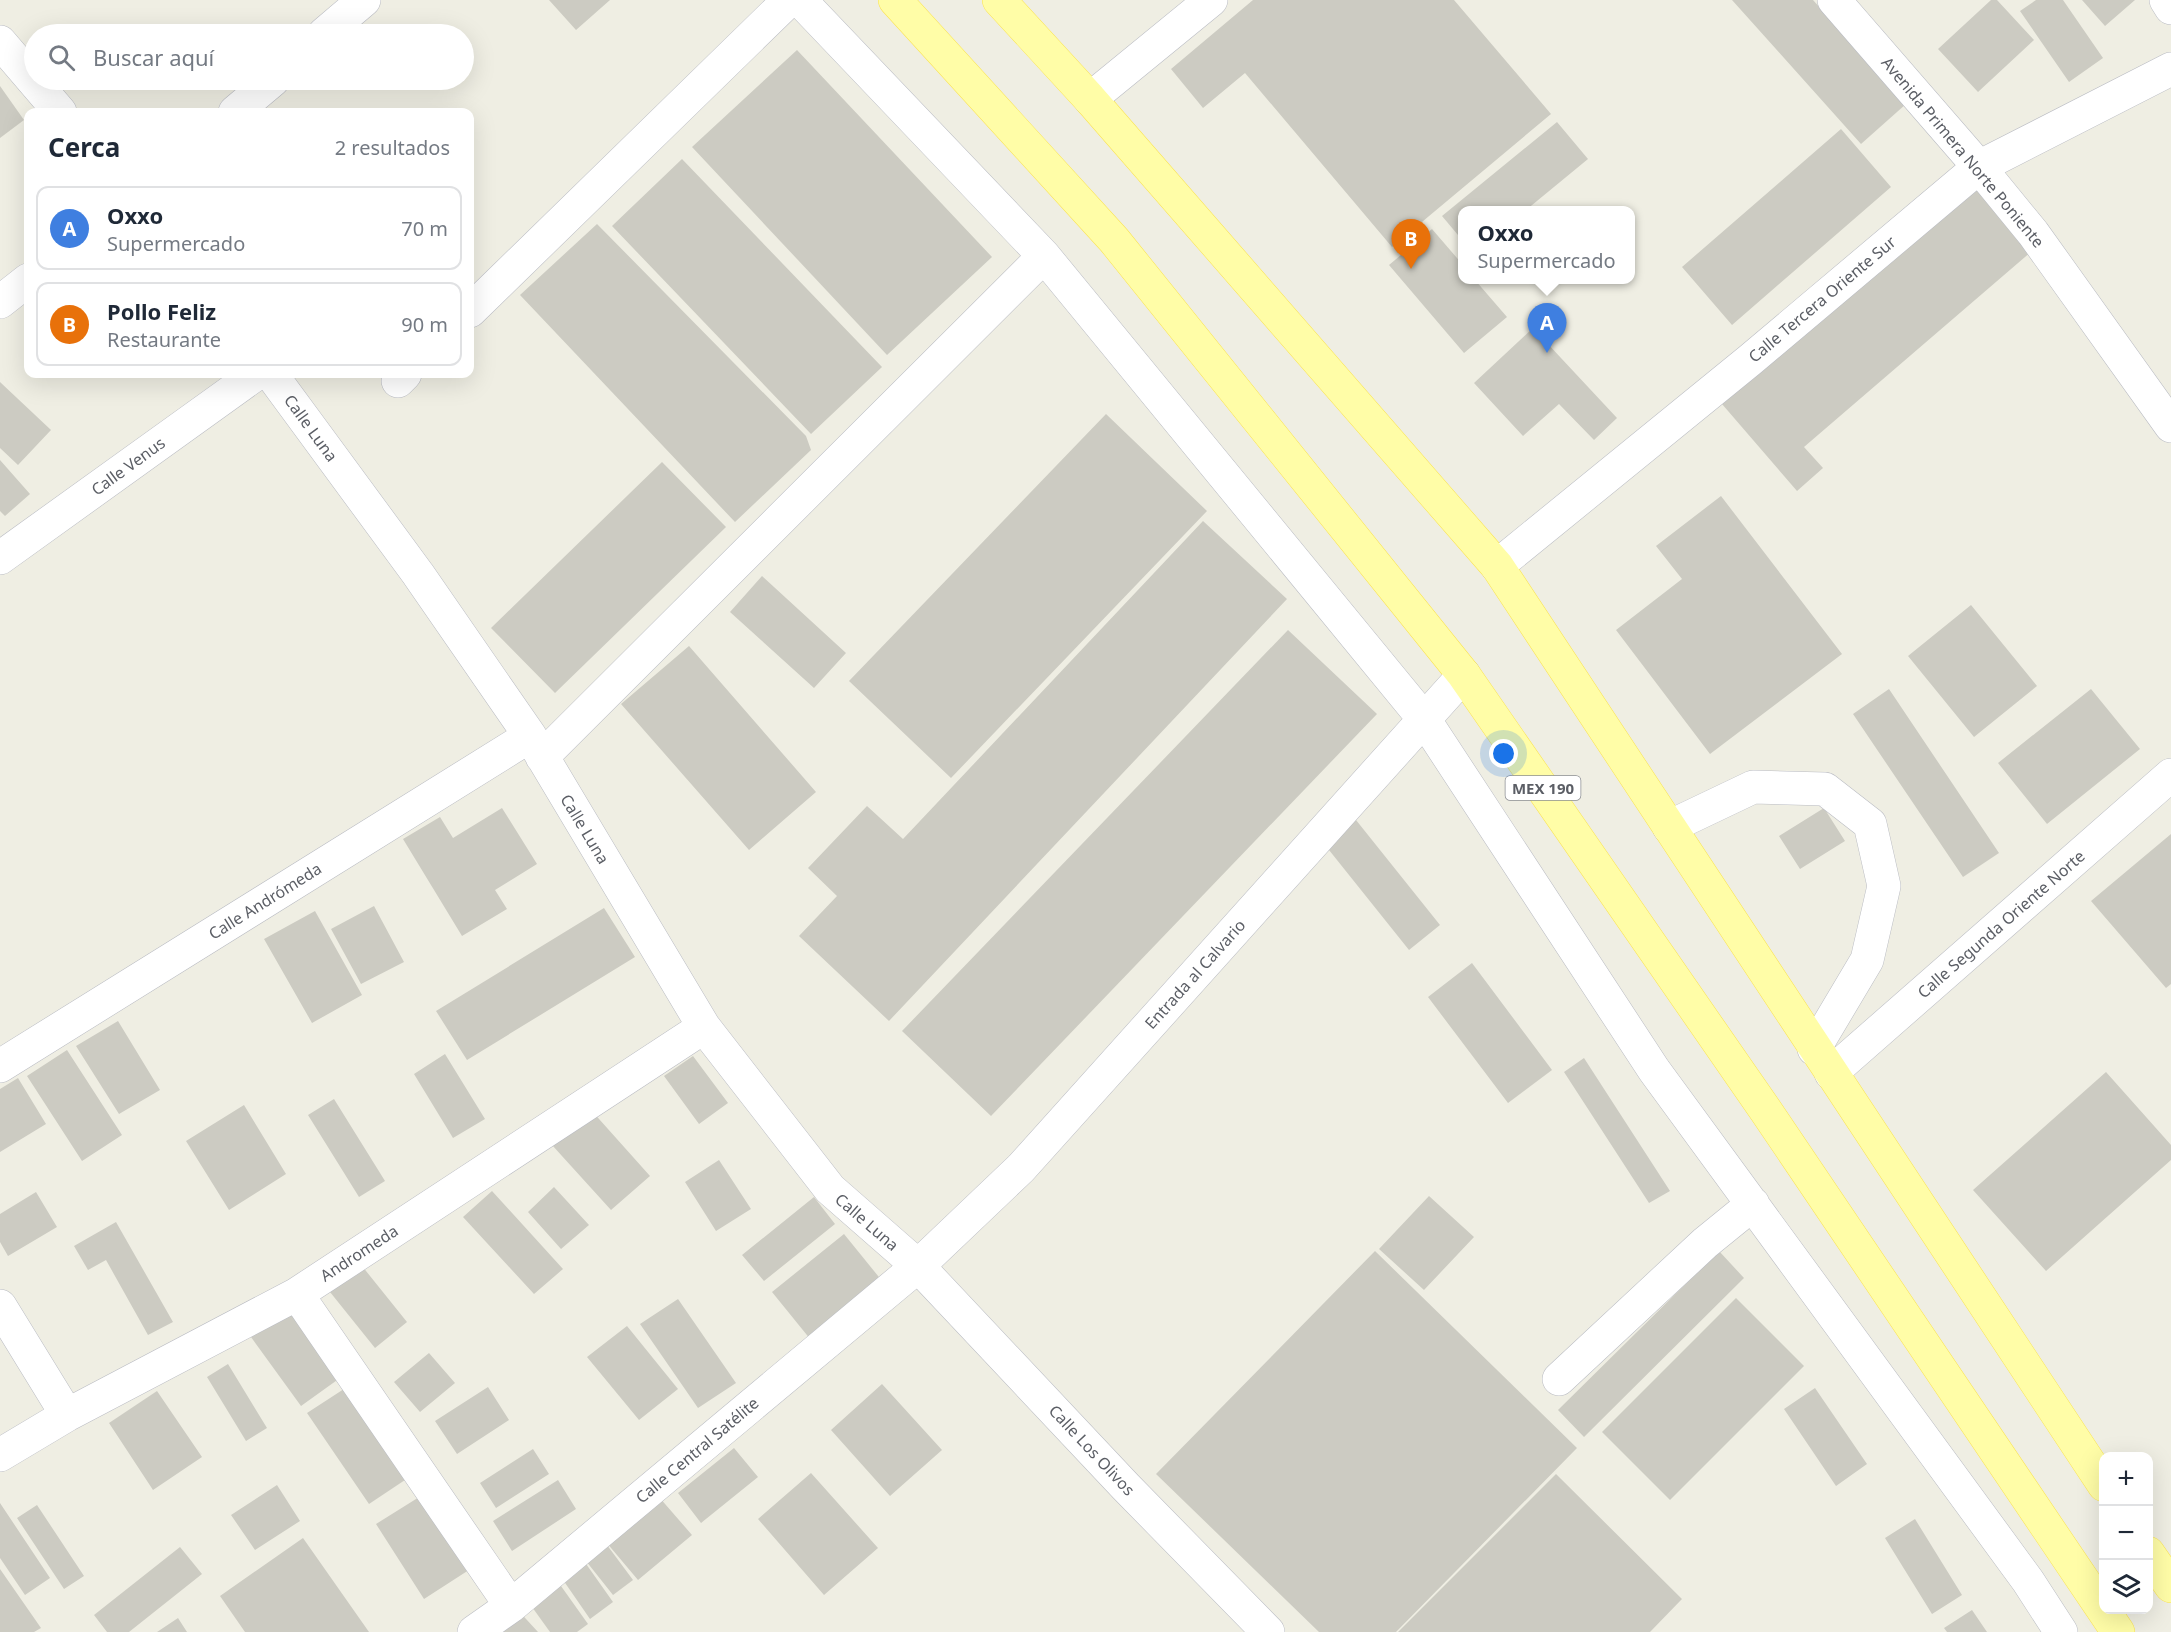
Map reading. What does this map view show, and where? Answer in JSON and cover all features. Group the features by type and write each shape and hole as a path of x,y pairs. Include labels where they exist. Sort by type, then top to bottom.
{"main road":[{"name":"MEX 190","path":"895,0 1114,240 1464,675 1773,1121 2118,1632"},
{"path":"999,0 1090,99 1497,566 2099,1479"}],"street":[{"path":"336,24 364,0"},
{"path":"474,307 789,0"},
{"path":"800,0 1044,256 1424,719 1654,1070 2028,1581 2061,1632"},
{"path":"1090,99 1211,0"},
{"name":"Avenida Primera Norte Poniente","path":"1834,0 1979,167 2033,233 2171,426"},
{"path":"2166,0 2171,8"},
{"path":"0,42 24,70"},
{"name":"Calle Tercera Oriente Sur","path":"1497,566 1750,360 1979,167 2171,69"},
{"path":"41,90 57,108"},
{"path":"240,108 261,90"},
{"name":"Calle Andrómeda","path":"0,1066 536,746 1044,256"},
{"path":"0,302 24,283"},
{"name":"Calle Venus","path":"0,558 250,378"},
{"name":"Calle Luna","path":"274,378 418,574 536,746 704,1027 830,1189 918,1266"},
{"name":"Entrada al Calvario","path":"918,1266 1021,1168 1464,675"},
{"name":"Calle Segunda Oriente Norte","path":"1823,1061 2171,775"},
{"path":"1669,827 1753,787 1825,789 1870,824 1884,886 1867,960 1823,1061"},
{"name":"Andromeda","path":"0,1455 67,1415 297,1294 704,1027"},
{"path":"1559,1380 1705,1243 1753,1204"},
{"name":"Calle Central Satélite","path":"474,1632 511,1606 918,1266"},
{"name":"Calle Los Olivos","path":"918,1266 1126,1487 1268,1632"},
{"path":"297,1294 511,1606"},
{"path":"0,1306 67,1415"}],"building":[{"path":"549,0 610,0 576,30"},
{"path":"1253,0 1454,0 1551,114 1392,247 1245,73 1203,108 1171,69"},
{"path":"1732,0 1813,0 1906,104 1861,144"},
{"path":"1991,0 1997,0 2034,40 1978,92 1938,49"},
{"path":"2036,0 2063,0 2103,58 2069,82 2020,11"},
{"path":"2082,0 2135,0 2105,26"},
{"path":"797,50 992,257 887,355 692,147"},
{"path":"0,86 24,120 0,138"},
{"path":"1557,122 1588,159 1531,206 1458,206 1458,235 1442,216"},
{"path":"1841,129 1891,187 1732,325 1682,267"},
{"path":"682,159 882,367 811,434 612,226"},
{"path":"1976,187 2032,251 1804,447 1823,468 1797,491 1722,404"},
{"path":"597,224 806,436 811,450 735,522 520,295"},
{"path":"1432,229 1458,259 1458,284 1478,284 1507,317 1464,353 1389,265"},
{"path":"1533,328 1617,418 1594,440 1559,404 1523,436 1474,383"},
{"path":"0,382 51,430 18,465 0,448"},
{"path":"1106,414 1207,511 951,778 849,681"},
{"path":"0,460 30,494 5,516 0,511"},
{"path":"662,462 726,527 555,693 491,628"},
{"path":"1721,496 1842,654 1710,754 1616,630 1682,579 1656,546"},
{"path":"1203,521 1287,599 889,1021 799,936 837,896 808,868 867,806 903,839"},
{"path":"762,576 846,653 814,688 730,612"},
{"path":"1971,605 2037,686 1974,737 1908,656"},
{"path":"1288,630 1377,714 991,1116 902,1031"},
{"path":"689,646 816,792 749,850 621,704"},
{"path":"1889,689 1999,853 1963,877 1853,714"},
{"path":"2091,689 2140,749 2047,824 1998,763"},
{"path":"502,808 537,864 495,890 507,909 462,936 403,839 440,817 453,838"},
{"path":"1824,808 1845,841 1800,869 1779,836"},
{"path":"1356,820 1440,925 1409,950 1325,845"},
{"path":"2171,834 2171,984 2166,988 2091,901"},
{"path":"374,906 404,962 361,984 331,929"},
{"path":"604,908 635,957 467,1060 436,1011"},
{"path":"315,911 362,995 312,1023 264,939"},
{"path":"1472,963 1552,1070 1508,1103 1428,997"},
{"path":"118,1021 160,1090 119,1114 76,1046"},
{"path":"67,1050 122,1135 82,1161 27,1076"},
{"path":"445,1054 485,1119 453,1138 414,1074"},
{"path":"693,1056 728,1103 699,1124 664,1076"},
{"path":"1584,1058 1670,1191 1649,1203 1564,1072"},
{"path":"2106,1072 2171,1145 2171,1160 2046,1271 1973,1190"},
{"path":"18,1078 46,1124 0,1152 0,1089"},
{"path":"334,1099 385,1181 359,1197 308,1115"},
{"path":"244,1105 286,1174 229,1210 186,1141"},
{"path":"591,1110 650,1176 611,1210 552,1145"},
{"path":"719,1160 751,1209 716,1231 685,1182"},
{"path":"554,1187 589,1225 561,1249 528,1212"},
{"path":"492,1191 563,1269 534,1294 463,1217"},
{"path":"36,1192 57,1227 8,1256 0,1242 0,1214"},
{"path":"1429,1196 1474,1237 1424,1290 1379,1249"},
{"path":"814,1197 835,1224 764,1281 742,1255"},
{"path":"116,1222 173,1322 148,1335 106,1260 88,1270 74,1246"},
{"path":"844,1234 887,1287 815,1345 772,1292"},
{"path":"1375,1251 1577,1448 1396,1632 1319,1632 1156,1474"},
{"path":"1719,1251 1744,1278 1584,1437 1558,1410"},
{"path":"362,1266 407,1322 375,1348 330,1292"},
{"path":"1736,1298 1804,1366 1670,1500 1602,1432"},
{"path":"678,1299 736,1383 698,1408 640,1324"},
{"path":"290,1310 340,1378 301,1406 251,1337"},
{"path":"627,1326 678,1389 639,1420 587,1357"},
{"path":"429,1353 455,1383 420,1412 394,1382"},
{"path":"228,1364 267,1428 246,1441 207,1377"},
{"path":"882,1384 942,1450 890,1496 831,1430"},
{"path":"347,1387 408,1478 369,1504 307,1413"},
{"path":"488,1387 509,1420 457,1454 435,1421"},
{"path":"1815,1388 1867,1464 1836,1486 1784,1409"},
{"path":"157,1391 202,1457 153,1490 109,1423"},
{"path":"734,1448 758,1477 701,1523 678,1493"},
{"path":"533,1449 549,1474 496,1508 480,1483"},
{"path":"811,1473 878,1548 824,1595 758,1519"},
{"path":"1556,1474 1682,1599 1650,1632 1398,1632"},
{"path":"558,1480 576,1509 512,1551 493,1521"},
{"path":"277,1485 300,1521 255,1550 231,1515"},
{"path":"424,1494 472,1568 424,1599 376,1524"},
{"path":"659,1497 692,1535 638,1580 606,1542"},
{"path":"0,1503 50,1578 25,1595 0,1558"},
{"path":"37,1505 84,1576 64,1589 17,1518"},
{"path":"1915,1519 1962,1595 1932,1614 1885,1538"},
{"path":"303,1538 369,1632 245,1632 220,1596"},
{"path":"607,1545 633,1580 613,1595 586,1561"},
{"path":"180,1547 202,1574 129,1632 107,1632 94,1615"},
{"path":"584,1561 613,1602 590,1619 561,1577"},
{"path":"0,1569 41,1628 34,1632 0,1632"},
{"path":"556,1579 588,1624 577,1632 550,1632 527,1600"},
{"path":"515,1607 538,1632 488,1632"},
{"path":"1972,1610 1987,1632 1947,1632 1944,1628"},
{"path":"178,1618 187,1632 157,1632"}],"place":[{"name":"Pollo Feliz","path":"1411,269"},
{"name":"Oxxo","path":"1547,353"}]}
